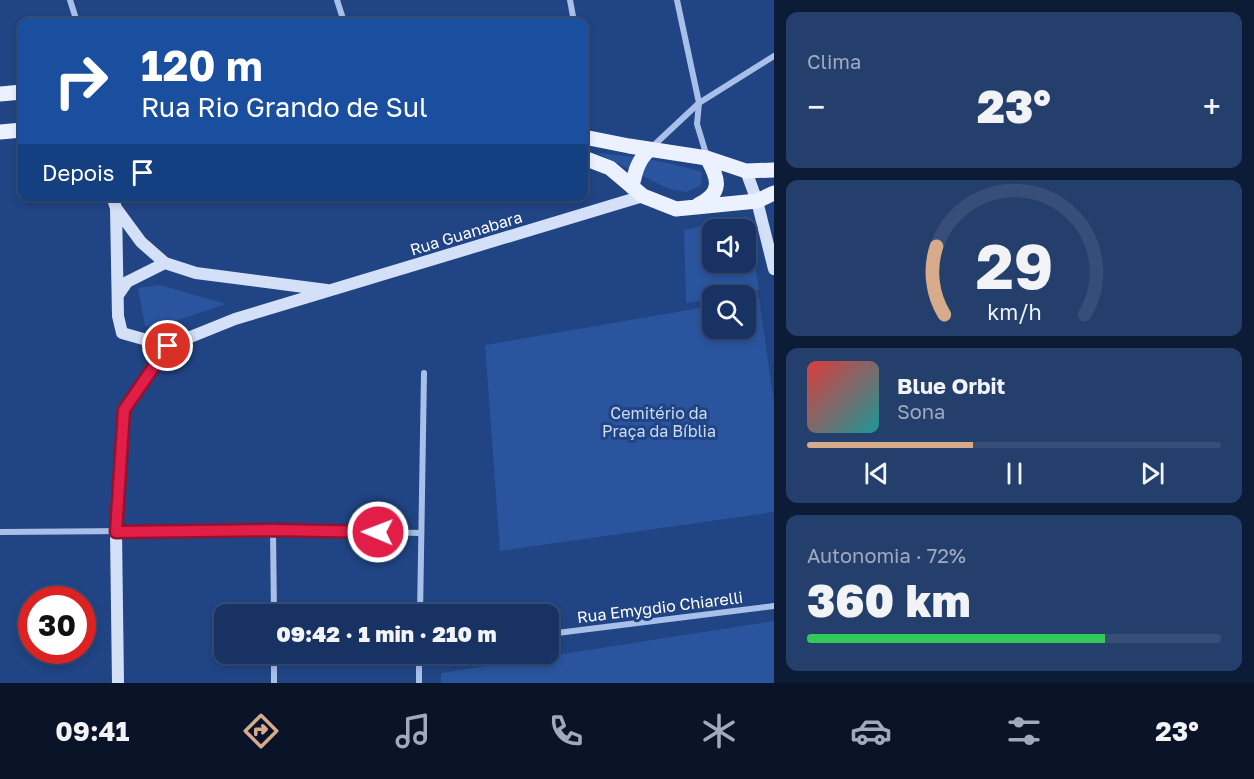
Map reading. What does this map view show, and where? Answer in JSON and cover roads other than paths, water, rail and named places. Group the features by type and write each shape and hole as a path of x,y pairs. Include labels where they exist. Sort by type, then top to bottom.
{"main road":[{"path":"0,94 18,92"},
{"path":"0,132 18,130"},
{"path":"588,137 649,150 707,158 746,171 774,170"},
{"path":"638,191 636,168 649,150"},
{"path":"693,207 711,199 717,186 714,170 707,158"},
{"path":"588,160 610,168 638,191 676,209 757,201 774,193"}],"street":[{"path":"70,0 75,18"},
{"path":"338,0 343,18"},
{"path":"570,0 573,18"},
{"path":"676,0 699,103 697,124 707,158"},
{"path":"649,150 699,103 774,56"},
{"path":"746,171 757,201 774,269"},
{"name":"Rua Guanabara","path":"168,346 235,318 332,290 638,191"},
{"path":"116,201 118,316 122,333 168,346 124,410 116,532 118,683"},
{"name":"Rua Guanabara","path":"117,201 141,242 165,263 196,273 332,290"},
{"path":"118,295 127,282 165,263"},
{"path":"420,604 424,373"},
{"path":"273,530 274,604"},
{"path":"0,532 273,530 421,533"},
{"name":"Rua Emygdio Chiarelli","path":"559,633 774,606"},
{"path":"274,664 274,683"},
{"path":"419,664 419,683"}],"park label":[{"name":"Cemitério da Praça da Bíblia","path":"659,422"}]}
